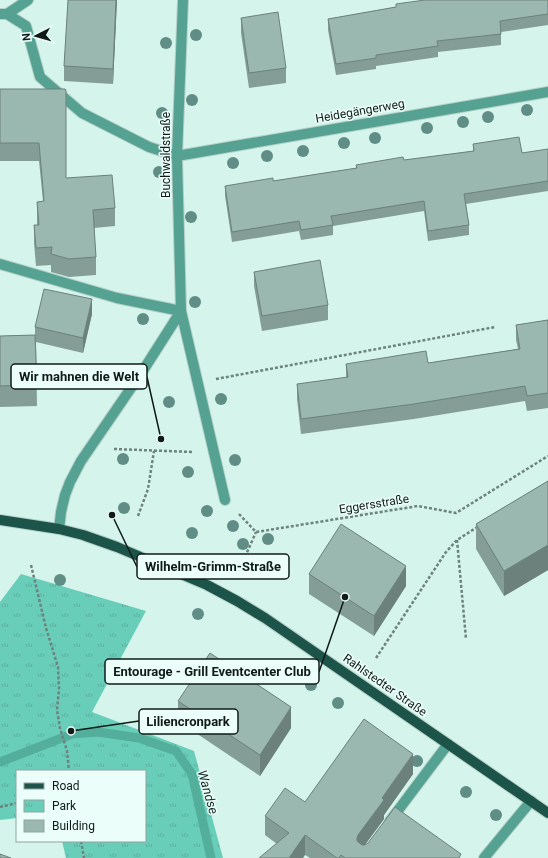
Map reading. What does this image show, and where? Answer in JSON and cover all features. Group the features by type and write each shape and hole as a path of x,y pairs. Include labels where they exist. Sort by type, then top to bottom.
{"main road":[{"name":"Rahlstedter Straße","path":"0,523 59,529 83,536 117,547 207,585 265,618 548,813"}],"street":[{"path":"3,14 28,0"},
{"name":"Buchwaldstraße","path":"183,0 177,156 181,311 225,500"},
{"path":"3,14 26,26 40,77 82,113 149,147 177,156"},
{"name":"Heidegängerweg","path":"177,156 548,92"},
{"path":"0,264 117,298 181,311 144,369 81,461 67,489 61,512 59,529"},
{"path":"386,827 448,744"},
{"path":"484,858 531,801"}],"path":[{"path":"198,383 495,327"},
{"path":"89,448 214,453"},
{"path":"138,516 148,489 154,451"},
{"name":"Eggersstraße","path":"256,532 418,506 456,513 548,456"},
{"path":"225,500 256,532 241,566"},
{"path":"376,658 446,552 457,540 482,524"},
{"path":"457,540 466,639"},
{"path":"31,565 46,628 58,667 59,689 56,710 67,750 69,770"},
{"path":"0,807 16,803"},
{"path":"81,842 84,858"}],"green space":[{"path":"21,574 146,611 92,712 194,751 223,858 66,858 62,842 146,842 146,770 16,770 16,818 0,820 0,602"}],"building":[{"path":"68,0 116,0 113,69 64,66"},
{"path":"425,0 548,0 548,14 500,21 501,34 437,41 438,46 376,55 376,58 336,64 328,19 396,7 396,4"},
{"path":"278,12 286,68 249,73 241,18"},
{"path":"0,89 66,90 66,178 112,175 115,208 93,210 96,257 69,259 51,254 52,247 36,248 34,225 39,225 37,202 44,201 39,143 0,143"},
{"path":"519,137 522,153 548,149 548,181 464,194 469,225 428,231 424,201 331,216 333,225 301,230 299,221 232,232 225,186 273,178 273,181 357,168 356,165 403,157 404,160 474,151 473,144"},
{"path":"320,260 328,305 262,316 254,272"},
{"path":"44,289 92,299 83,338 35,327"},
{"path":"548,320 548,393 527,396 525,386 414,404 301,419 297,384 348,377 346,364 426,351 428,363 520,349 516,325"},
{"path":"35,335 37,385 0,386 0,336"},
{"path":"548,481 548,545 504,571 476,524"},
{"path":"341,524 406,566 374,616 309,574"},
{"path":"210,653 291,707 260,755 178,701"},
{"path":"364,719 413,754 382,798 384,800 358,835 357,841 362,845 368,843 395,807 461,854 459,858 345,858 341,855 337,858 305,835 289,858 259,858 289,833 265,816 285,788 305,802"},
{"path":"0,854 11,858 0,858"}],"waterway":[{"name":"Wandse","path":"0,762 72,734 98,732 139,738 176,751 192,774 211,858"}],"place":[{"name":"Wir mahnen die Welt","path":"161,439"},
{"name":"Wilhelm-Grimm-Straße","path":"112,515"},
{"name":"Entourage - Grill Eventcenter Club","path":"345,597"},
{"name":"Liliencronpark","path":"71,731"}]}
